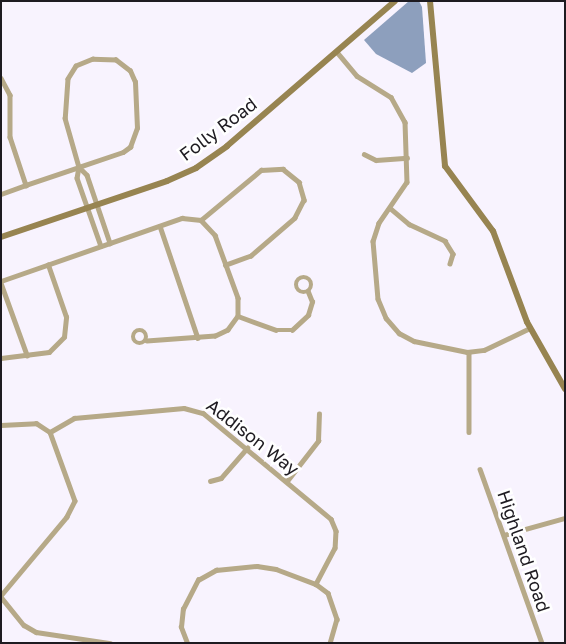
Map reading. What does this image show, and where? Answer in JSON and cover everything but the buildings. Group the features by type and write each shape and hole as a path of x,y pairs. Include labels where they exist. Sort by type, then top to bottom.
{"street":[{"name":"Folly Road","path":"1,237 167,181 205,162 395,1"},
{"path":"430,1 442,158 452,180 493,231 530,328 565,389"},
{"path":"336,52 357,76 397,104 405,122 406,186 377,227 373,241 378,299 382,312 395,329 414,341 469,352 484,350 530,328"},
{"path":"1,194 26,185 79,167 123,152 135,138 134,82 130,71 116,60 88,60 76,66 68,79 66,128 79,167 87,175 110,243"},
{"path":"1,78 10,95 10,136 26,185"},
{"path":"364,154 376,160 407,158"},
{"path":"79,167 77,178 101,246"},
{"path":"201,220 261,170 283,170 299,182 304,200 295,218 251,256 226,265"},
{"path":"390,208 409,224 445,240 453,254 450,264"},
{"path":"27,355 1,282 182,218 201,220 215,235 238,301 238,316 224,333 198,338 147,341"},
{"path":"160,226 198,338"},
{"path":"1,358 53,350 66,333 66,317 48,265"},
{"path":"238,316 276,330 292,330 302,324 310,311 312,302 308,292"},
{"path":"469,352 469,432"},
{"name":"Addison Way","path":"50,432 74,418 184,408 203,413 327,514 336,531 335,548 316,584"},
{"path":"287,481 318,441 319,414"},
{"path":"1,425 36,423 50,432 74,494 73,509 1,597 24,625 36,632 110,643"},
{"path":"210,481 221,478 247,448"},
{"name":"Highland Road","path":"480,469 542,643"},
{"path":"504,534 565,518"},
{"path":"186,643 181,628 183,609 198,580 209,572 264,566 316,584 328,593 336,608 336,628 330,643"}],"water":[{"path":"409,1 419,1 422,7 426,63 412,73 376,54 364,40"}]}
